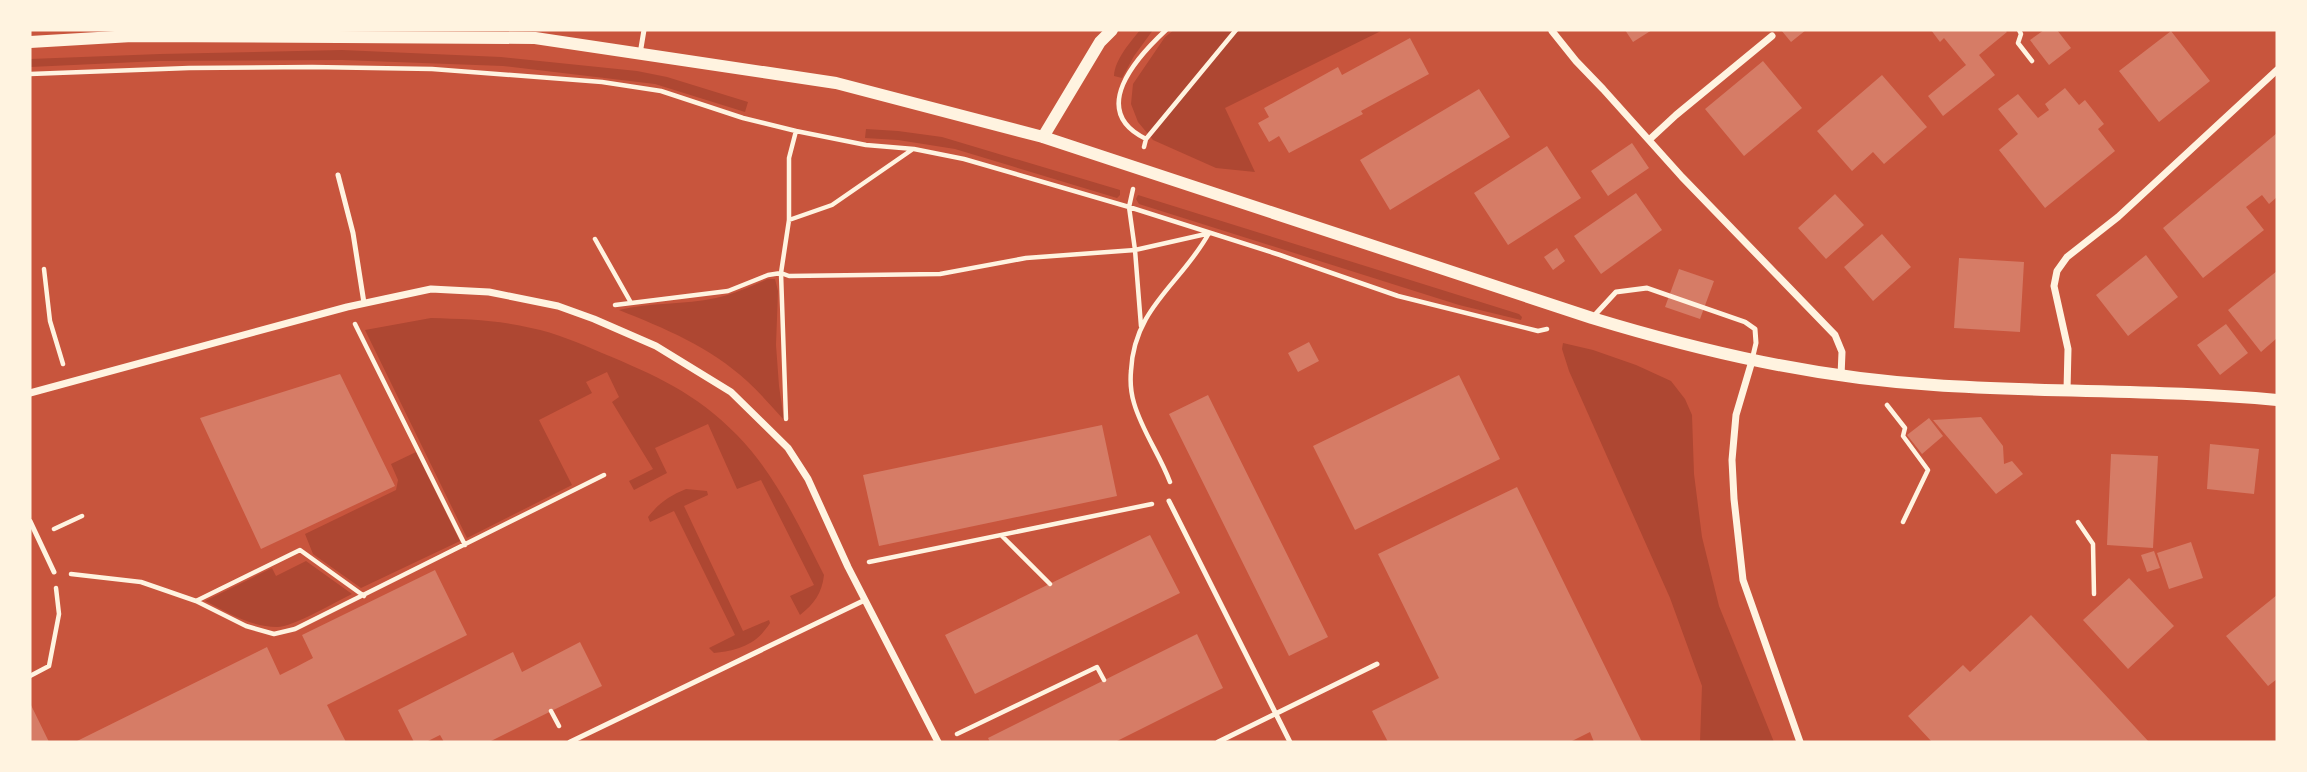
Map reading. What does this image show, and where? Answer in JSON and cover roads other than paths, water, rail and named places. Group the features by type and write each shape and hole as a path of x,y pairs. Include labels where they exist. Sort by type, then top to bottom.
{"street":[{"path":"1043,137 1100,42 1112,30"},
{"path":"1552,32 1682,177 1835,335 1842,352 1841,376"},
{"path":"30,42 132,36 535,38 836,82 1043,137 1592,318 1662,339 1752,361 1841,376 1934,386 2174,393 2277,400"},
{"path":"1649,140 1772,36"},
{"path":"2067,390 2068,349 2054,286 2057,271 2067,257 2118,217 2277,69"},
{"path":"30,393 347,307 431,289 489,292 558,306 594,319 656,345 731,392 788,448 808,479 848,567 938,742"},
{"path":"1752,361 1736,415 1732,460 1743,580 1800,742"}],"lane":[{"path":"640,54 645,30"},
{"path":"338,175 353,233 364,303"},
{"path":"1592,318 1616,292 1647,288 1745,322 1755,329 1756,343 1752,361"},
{"path":"1170,501 1290,742"},
{"path":"30,521 54,572"},
{"path":"570,742 865,600"},
{"path":"1218,742 1377,664"}]}
